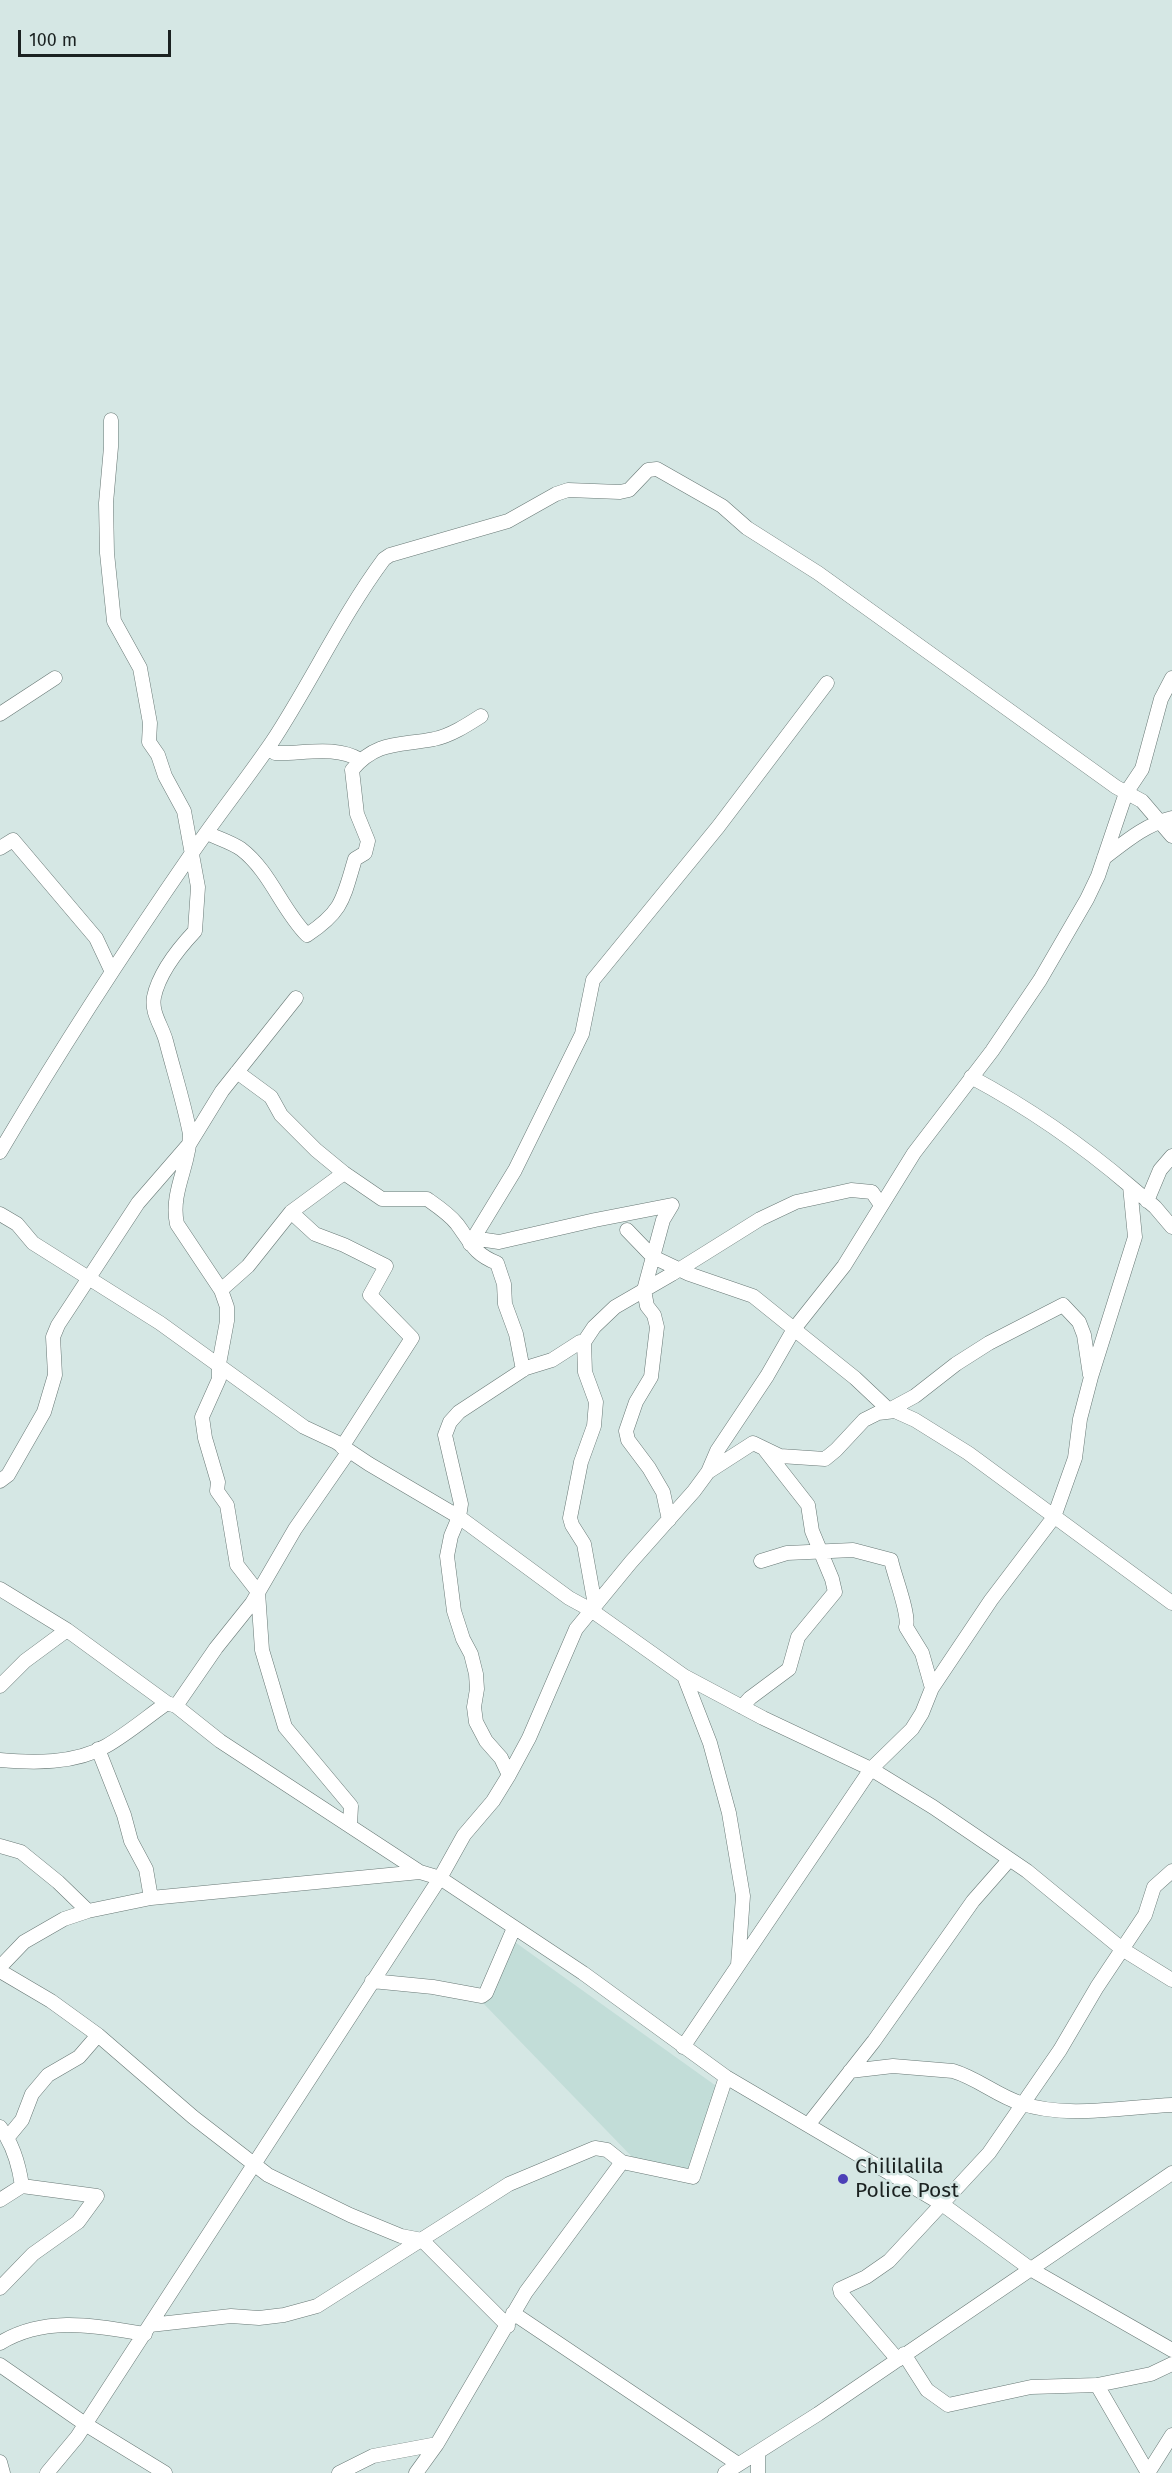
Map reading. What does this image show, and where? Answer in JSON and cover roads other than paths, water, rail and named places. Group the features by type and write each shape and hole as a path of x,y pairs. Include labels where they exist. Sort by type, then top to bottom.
{"street":[{"path":"111,420 106,503 106,553 114,621 140,668 150,723 149,742 158,755 165,776 184,811 198,887 195,931 183,943 162,976 154,997 154,1005 189,1126 190,1143 177,1191 175,1215 183,1235 221,1290 227,1307 217,1387 204,1409 203,1427 218,1482 217,1491 226,1505 237,1565 258,1592 262,1650 285,1727 351,1806 350,1825"},
{"path":"0,1152 42,1080 112,972 268,748 330,644 386,558 508,521 556,494 568,490 620,492 629,490 648,470 657,469 722,506 747,528 818,573 1126,793 1142,801 1166,820 1172,836"},
{"path":"0,714 55,678"},
{"path":"47,2473 85,2424 148,2329 440,1878 464,1836 493,1801 530,1738 576,1629 684,1505 708,1472 717,1451 794,1330 844,1266 914,1153 992,1051 1040,980 1087,899 1126,793 1142,769 1161,699 1172,678"},
{"path":"471,1241 515,1170 582,1034 593,980 718,827 827,683"},
{"path":"207,833 240,849 260,870 307,935 327,922 341,905 355,859 365,853 368,841 357,814 352,770 360,760 372,752 395,743 435,739 481,716"},
{"path":"268,748 275,753 318,751 354,756 360,760"},
{"path":"1104,858 1132,837 1166,820"},
{"path":"0,848 14,840 96,938 112,972"},
{"path":"0,1481 8,1475 44,1412 55,1375 53,1347 55,1332 138,1203 190,1143 222,1092 296,998"},
{"path":"237,1072 271,1097 281,1115 316,1150 344,1173 382,1199 427,1199 455,1222 482,1257 497,1263 504,1284 506,1304 516,1334 523,1370"},
{"path":"971,1077 1009,1098 1095,1158 1147,1201 1172,1227"},
{"path":"1147,1201 1160,1170 1172,1156"},
{"path":"221,1290 248,1266 291,1212 344,1173"},
{"path":"684,2047 871,1769 912,1729 922,1713 932,1688 990,1600 1054,1517 1075,1458 1080,1419 1091,1377 1112,1317 1135,1237 1130,1186"},
{"path":"593,1608 584,1544 570,1518 581,1462 594,1426 596,1402 585,1372 584,1342 594,1327 615,1307 760,1219 796,1202 850,1190 872,1192 881,1205"},
{"path":"471,1241 499,1242 672,1205 663,1220 644,1290 647,1306 654,1315 657,1327 651,1377 636,1402 626,1431 628,1440 663,1492 669,1520"},
{"path":"0,1760 34,1763 71,1758 104,1748 171,1705 258,1592 412,1338 370,1295 386,1266 344,1245 315,1234 291,1212"},
{"path":"0,1214 17,1224 33,1243 89,1277 219,1364 304,1427 346,1449 459,1517 569,1598 593,1608 684,1676 742,1707 871,1769 933,1807 1027,1871 1122,1949 1172,1980"},
{"path":"627,1230 654,1257 679,1270 753,1296 855,1378 889,1410 915,1420 960,1448 1172,1604"},
{"path":"708,1472 753,1443 780,1456 825,1459 864,1420 915,1396 989,1343 1063,1305 1079,1322 1084,1335 1091,1377"},
{"path":"509,1775 501,1758 486,1741 476,1722 474,1707 477,1689 476,1674 471,1654 463,1639 454,1611 447,1556 461,1504 445,1435 446,1428 459,1412 523,1370 552,1360 580,1342 584,1342"},
{"path":"742,1707 750,1698 789,1669 798,1637 833,1597 835,1588 812,1531 808,1506 761,1446"},
{"path":"761,1561 787,1553 853,1550 891,1560 896,1583 909,1619 906,1626 921,1653 932,1688"},
{"path":"0,1589 67,1630 220,1741 420,1872 440,1878 583,1973 726,2077 942,2204 1032,2270 1172,2350"},
{"path":"0,1686 25,1661 67,1630"},
{"path":"684,1676 710,1743 729,1813 743,1896 738,1968"},
{"path":"98,1749 124,1815 131,1841 146,1869 151,1899"},
{"path":"0,1846 21,1852 58,1882 88,1911"},
{"path":"808,2125 874,2041 973,1901 1009,1860"},
{"path":"1172,1871 1154,1887 1145,1915 1097,1987 1060,2050 982,2162 889,2261 866,2277 840,2289 841,2293 901,2357 927,2390 948,2405 1031,2387 1097,2385 1151,2374 1172,2364"},
{"path":"0,1967 24,1942 64,1919 88,1911 151,1899 420,1872"},
{"path":"372,1981 433,1987 482,1996 486,1993 514,1928"},
{"path":"0,1971 51,2001 98,2035 254,2166 350,2216 401,2236 422,2240 510,2319 738,2464"},
{"path":"22,2186 20,2172 4,2132 22,2120 32,2094 48,2075 79,2057 98,2035"},
{"path":"850,2071 893,2066 953,2071 999,2095 1022,2104 1079,2112 1172,2105"},
{"path":"0,2343 28,2332 65,2323 148,2329 231,2316 259,2318 284,2315 317,2306 509,2184 595,2148 607,2150 622,2162 693,2177 726,2077"},
{"path":"416,2473 437,2444 510,2319 622,2162"},
{"path":"725,2473 1032,2270 1078,2235 1172,2173"},
{"path":"0,2200 22,2186 97,2196 78,2222 33,2254 0,2288"},
{"path":"0,2365 85,2424 165,2473"},
{"path":"1097,2385 1148,2473 1172,2435"},
{"path":"339,2473 373,2456 437,2444"},
{"path":"758,2452 760,2472"},
{"path":"0,2462 3,2473"}],"place":[{"name":"Chililalila Police Post","path":"843,2179"}]}
